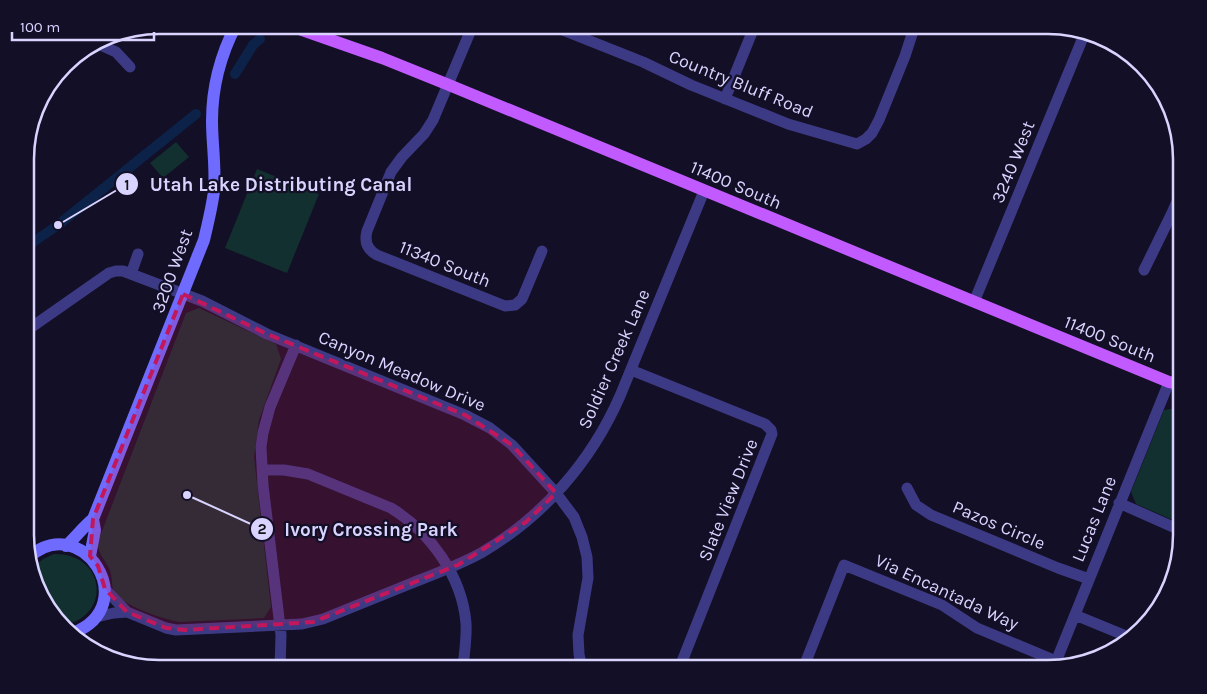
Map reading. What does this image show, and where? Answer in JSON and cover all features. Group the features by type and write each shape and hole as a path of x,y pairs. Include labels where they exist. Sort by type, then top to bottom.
{"main road":[{"name":"11400 South","path":"314,34 449,84 704,191 1173,383"},
{"name":"11400 South","path":"1169,382 1173,385"}],"street":[{"name":"3200 West","path":"66,546 93,519 204,240 211,215 214,189 213,96 221,64 233,34"},
{"path":"449,84 469,34"},
{"name":"Country Bluff Road","path":"573,34 643,62 691,86 725,100 788,124 856,144 866,139 872,133 879,120 912,34"},
{"path":"725,100 751,34"},
{"name":"3240 West","path":"974,302 1082,39"},
{"path":"104,47 116,52 130,67"},
{"name":"11340 South","path":"449,84 428,128 397,163 387,178 367,231 367,245 373,253 501,305 515,305 524,295 542,251"},
{"name":"Soldier Creek Lane","path":"127,612 166,628 176,630 302,624 324,619 449,569 480,553 526,522 556,493 579,466 598,440 614,411 704,191"},
{"path":"1144,270 1173,222"},
{"path":"34,325 109,273 119,270 131,274 138,254"},
{"name":"Canyon Meadow Drive","path":"131,274 202,301 256,329 478,421 501,436 522,454 556,493 578,527 587,557 587,588 578,636 580,660"},
{"path":"280,660 279,625 261,447 267,418 296,345"},
{"name":"Slate View Drive","path":"631,370 765,424 769,426 772,434 683,660"},
{"name":"Lucas Lane","path":"1056,660 1169,382"},
{"path":"262,470 284,470 308,474 391,508 402,514 421,531 449,569 461,599 466,621 464,660"},
{"name":"Pazos Circle","path":"907,488 916,505 931,515 1058,568 1089,578"},
{"path":"1120,503 1173,527"},
{"name":"3200 West","path":"90,556 95,530 93,519"},
{"path":"35,553 44,548 55,545 66,546 79,549 90,556 98,566 103,577 105,590 103,604 96,617 79,631"},
{"name":"Via Encantada Way","path":"807,660 844,564 942,605 977,628 1044,660"},
{"path":"105,590 127,612"},
{"path":"96,617 127,612"},
{"path":"1074,615 1123,635"}],"highlighted area":[{"path":"183,294 267,334 465,415 512,445 556,493 526,522 458,565 313,622 185,630 166,628 127,612 105,589 98,566 90,556 93,519"}],"green space":[{"path":"176,142 189,157 163,178 150,163"},
{"path":"257,169 319,194 287,273 225,248"},
{"path":"199,308 276,344 281,359 259,420 254,457 271,607 264,618 180,622 144,611 125,601 114,591 109,568 97,544 186,313"},
{"path":"1173,408 1173,520 1136,504 1131,492 1164,410"},
{"path":"54,554 71,556 84,563 93,574 96,598 90,610 79,619 70,623 55,605 40,575 37,564"}],"waterway":[{"path":"235,74 253,45 260,39"},
{"path":"34,242 58,225 196,114"}],"place":[{"name":"Utah Lake Distributing Canal","path":"58,225"},
{"name":"Ivory Crossing Park","path":"187,495"}]}
